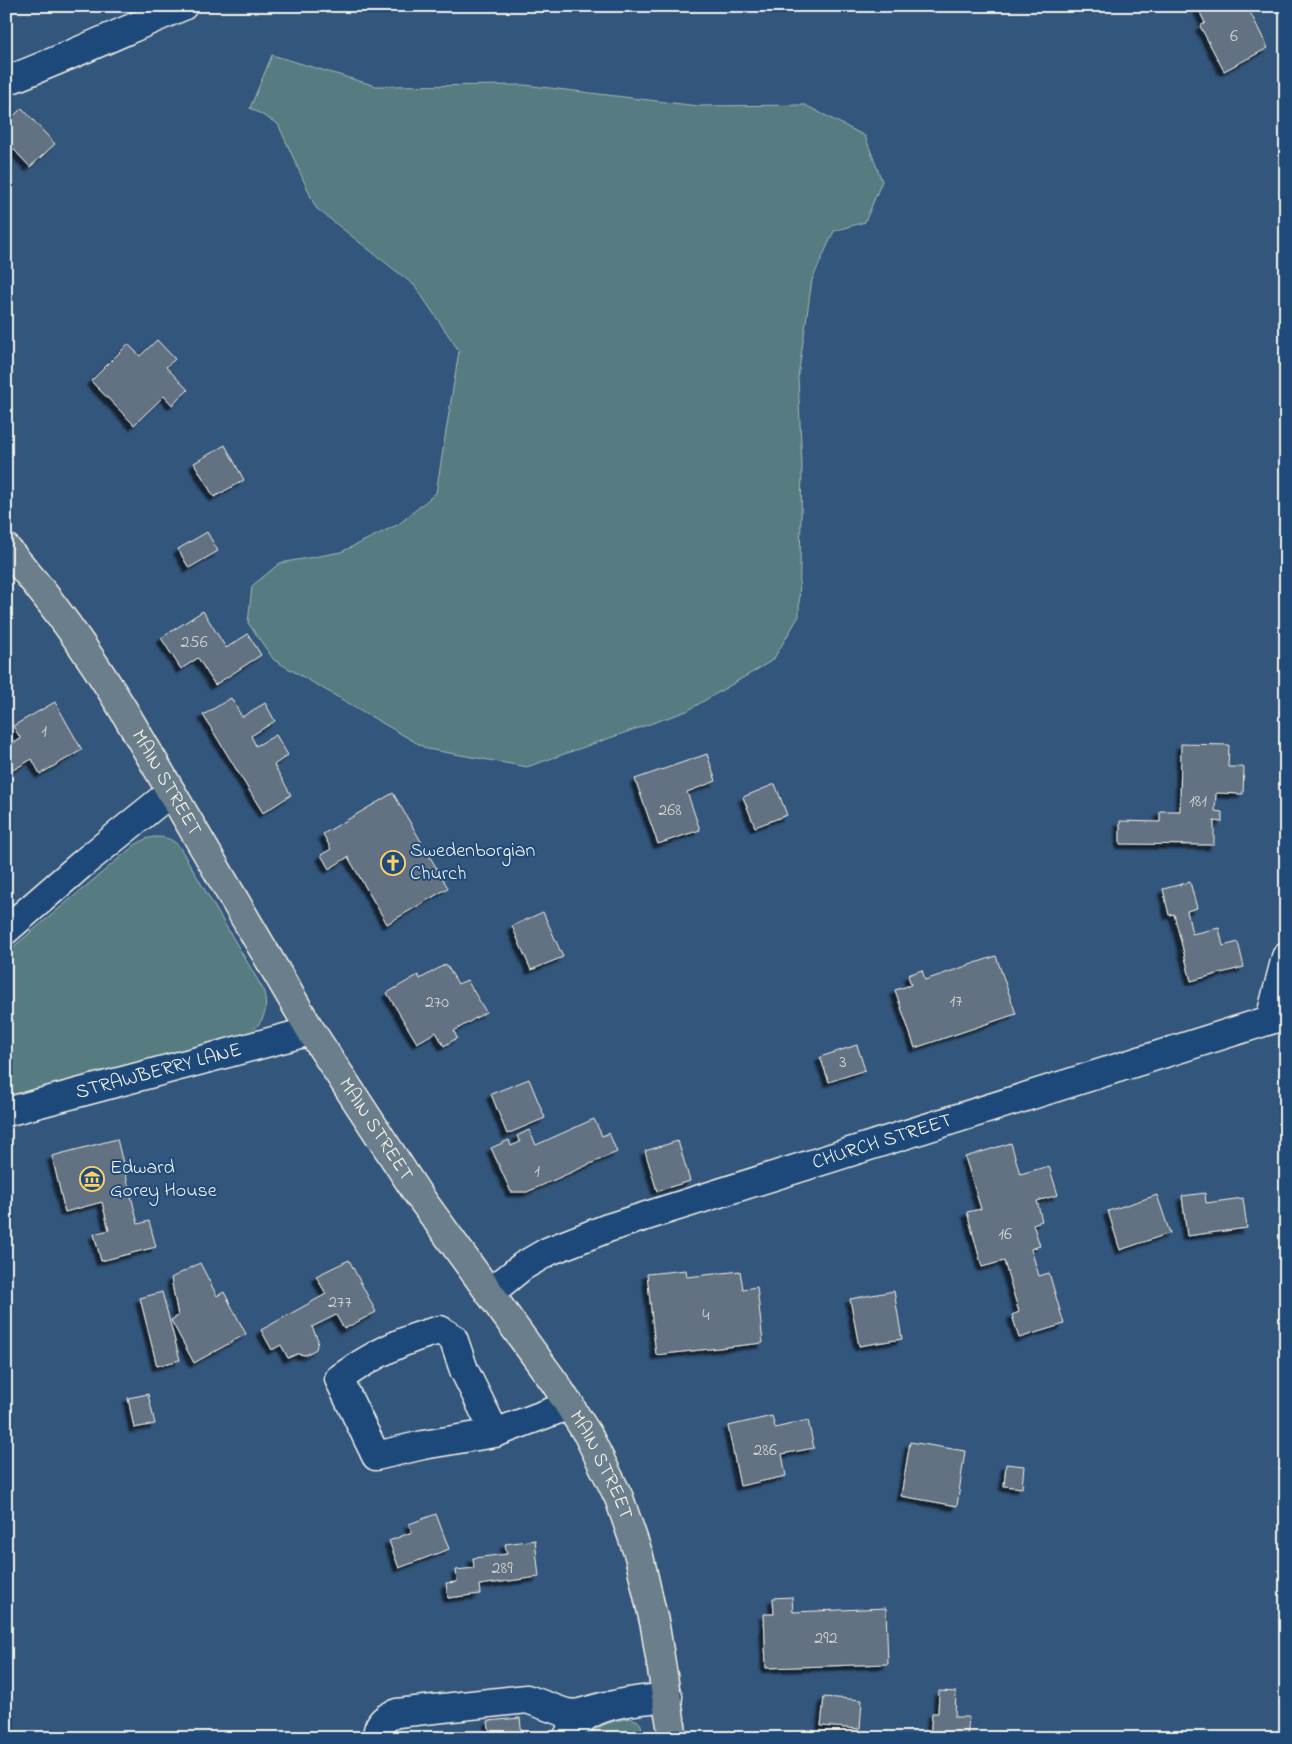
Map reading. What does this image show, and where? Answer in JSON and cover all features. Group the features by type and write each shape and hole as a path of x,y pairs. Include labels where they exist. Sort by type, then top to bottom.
{"main road":[{"name":"MAIN STREET","path":"6,548 58,612 94,662 311,1031 417,1193 491,1292 570,1405 588,1435 619,1498 632,1533 655,1626 668,1697 673,1738"}],"street":[{"path":"6,81 183,6"},
{"path":"6,930 82,864 171,792"},
{"path":"1278,1018 1286,958"},
{"name":"CHURCH STREET","path":"491,1292 523,1266 542,1254 608,1228 1278,1018"},
{"name":"STRAWBERRY LANE","path":"6,1112 311,1031"},
{"path":"495,1433 464,1370 453,1338 440,1330 418,1336 363,1361 339,1379 376,1456 423,1445 495,1433 570,1405"},
{"path":"377,1738 377,1731 381,1722 387,1716 397,1713 527,1699 566,1713 576,1714 621,1703 668,1697"},
{"path":"567,1738 570,1731 579,1723 606,1706"}],"green space":[{"path":"272,55 376,86 525,85 698,106 805,105 865,136 882,181 865,222 834,231 812,280 798,377 802,467 799,616 773,660 687,711 527,767 427,749 274,660 248,623 252,586 280,563 341,552 399,524 436,493 459,351 415,286 316,208 278,124 250,108"},
{"path":"154,837 168,839 179,846 263,989 266,1003 262,1019 249,1034 6,1101 6,953 135,845 145,839"},
{"path":"630,1718 638,1721 641,1725 643,1738 585,1738 606,1724"}],"building":[{"path":"1197,6 1247,6 1268,48 1224,71 1200,26 1205,23"},
{"path":"22,108 55,144 30,167 6,141 6,123"},
{"path":"157,340 175,359 166,367 188,390 172,405 164,396 134,425 91,381 128,344 140,356"},
{"path":"225,445 244,480 214,497 194,463"},
{"path":"207,532 218,551 189,568 178,549"},
{"path":"203,611 226,648 248,634 261,655 215,685 198,658 181,669 161,638"},
{"path":"231,698 242,717 265,703 275,721 251,736 256,746 276,735 288,755 274,765 291,795 263,813 203,715"},
{"path":"55,702 82,750 40,774 32,759 6,774 6,740 9,745 21,739 13,726"},
{"path":"1181,744 1229,745 1228,767 1244,767 1243,794 1216,793 1215,811 1222,812 1222,822 1214,821 1214,845 1120,844 1120,821 1160,822 1160,811 1180,811"},
{"path":"707,754 716,781 687,792 700,830 658,844 635,779"},
{"path":"775,784 787,815 755,827 743,797"},
{"name":"Swedenborgian Church","path":"393,793 448,888 387,924 348,857 329,869 321,855 331,849 323,834"},
{"path":"1190,882 1197,908 1187,911 1192,934 1219,928 1223,946 1238,942 1244,967 1191,981 1174,914 1169,915 1163,889"},
{"path":"543,912 563,957 531,970 512,926"},
{"path":"996,956 1016,1014 915,1048 895,990 911,985 908,975 922,970 925,980"},
{"path":"446,964 458,984 467,980 486,1012 454,1031 457,1038 444,1046 436,1032 417,1043 387,993 418,975 420,979"},
{"path":"857,1045 865,1070 829,1082 820,1057"},
{"path":"529,1079 545,1118 507,1134 491,1094"},
{"path":"594,1119 602,1136 609,1133 617,1152 527,1192 511,1192 491,1148 509,1140 511,1146 520,1142 517,1136 529,1130 536,1145"},
{"name":"Edward Gorey House","path":"117,1139 138,1224 149,1221 156,1247 101,1261 94,1234 109,1230 102,1202 65,1212 52,1156"},
{"path":"678,1141 690,1181 657,1191 645,1151"},
{"path":"1011,1143 1020,1174 1049,1166 1058,1195 1037,1201 1042,1221 1033,1224 1040,1246 1031,1249 1039,1276 1049,1273 1064,1324 1019,1338 1012,1315 1019,1312 1004,1261 982,1267 967,1212 981,1209 965,1157"},
{"path":"1205,1193 1206,1203 1243,1198 1247,1228 1187,1236 1182,1196"},
{"path":"1157,1195 1170,1233 1120,1250 1108,1211"},
{"path":"349,1260 376,1312 344,1329 336,1315 312,1327 318,1340 316,1349 306,1355 297,1354 288,1358 281,1345 272,1350 261,1330 326,1294 316,1276"},
{"path":"200,1263 217,1296 224,1292 246,1334 194,1363 171,1320 178,1316 171,1278"},
{"path":"686,1270 687,1277 740,1271 743,1289 757,1287 763,1343 656,1355 647,1274"},
{"path":"894,1291 902,1339 859,1346 850,1299"},
{"path":"162,1292 180,1360 157,1366 140,1298"},
{"path":"148,1394 155,1424 134,1428 128,1398"},
{"path":"772,1416 775,1428 808,1420 814,1448 782,1454 786,1476 740,1486 728,1426"},
{"path":"910,1442 965,1451 957,1506 901,1496"},
{"path":"1006,1464 1024,1466 1022,1488 1004,1486"},
{"path":"436,1514 449,1549 399,1568 389,1541 412,1532 409,1524"},
{"path":"535,1540 539,1577 479,1585 480,1594 448,1598 446,1583 457,1582 456,1570 474,1568 473,1558 507,1554 505,1544"},
{"path":"792,1597 793,1612 886,1608 888,1664 766,1668 764,1614 774,1614 773,1598"},
{"path":"939,1691 956,1692 955,1717 969,1717 967,1738 930,1738 932,1713 938,1713"},
{"path":"824,1697 862,1700 860,1729 821,1726"},
{"path":"520,1718 522,1738 463,1738 490,1735 488,1721"}],"place":[{"name":"Swedenborgian Church","path":"393,863"},
{"name":"Edward Gorey House","path":"92,1179"}]}
